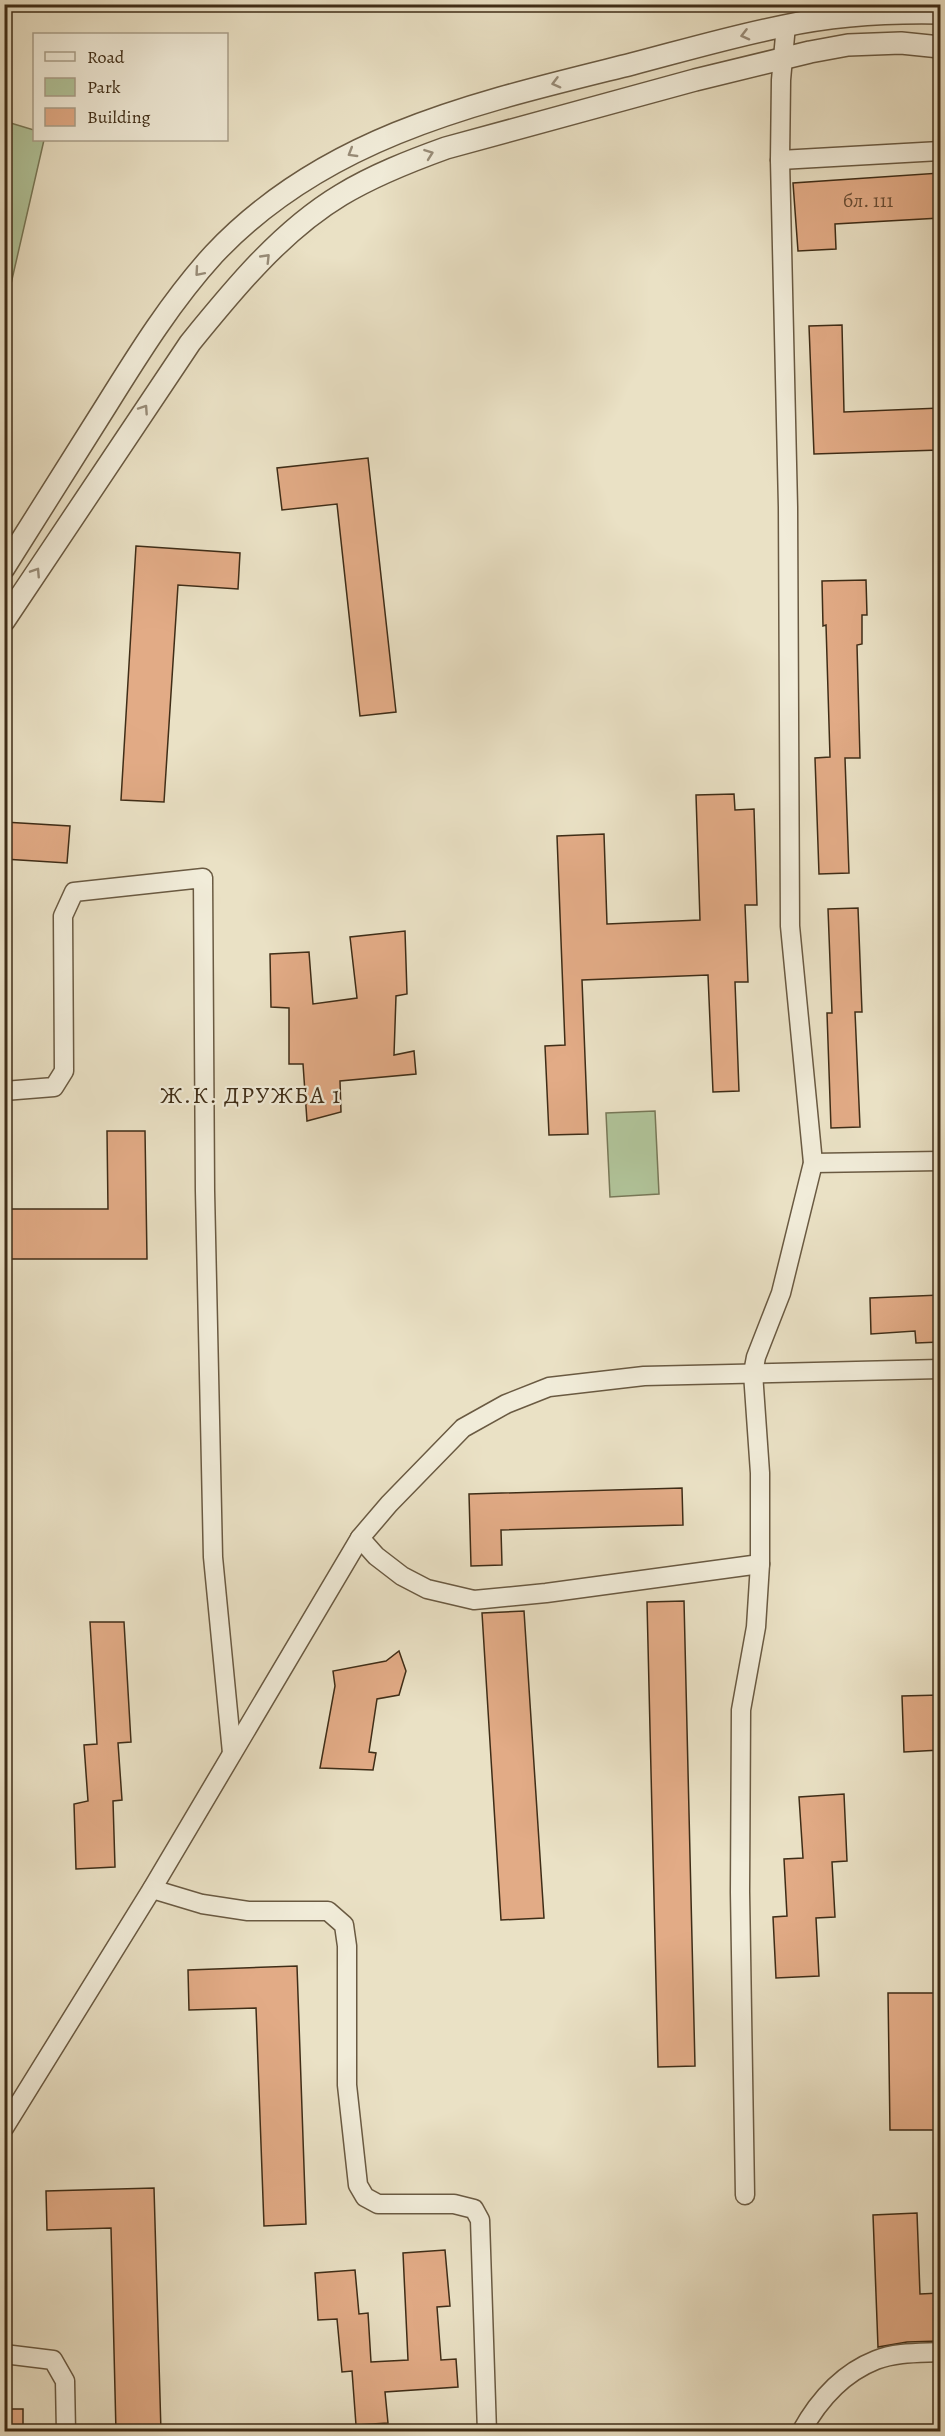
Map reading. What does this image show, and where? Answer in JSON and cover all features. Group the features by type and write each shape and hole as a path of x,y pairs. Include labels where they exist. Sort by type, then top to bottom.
{"street":[{"path":"4,568 143,347 178,296 216,253 259,213 298,184 364,146 422,122 585,76 786,25 873,15 940,13"},
{"path":"745,2195 740,1892 741,1710 756,1627 760,1564 760,1473 753,1373 756,1357 780,1293 813,1163 790,926 788,507 780,160 781,80 786,25"},
{"path":"4,621 190,343 218,309 286,237 340,196 398,165 446,148 784,57 848,45 901,43 940,47"},
{"path":"780,160 940,151"},
{"path":"4,1091 54,1087 64,1071 63,916 74,892 203,878 205,1191 213,1557 232,1753"},
{"path":"813,1163 940,1161"},
{"path":"4,2128 152,1889 360,1538 389,1504 464,1428 506,1404 549,1387 644,1376 940,1369"},
{"path":"360,1538 376,1556 402,1576 427,1589 474,1600 546,1593 760,1564"},
{"path":"152,1889 202,1904 248,1911 328,1911 344,1925 347,1946 347,2085 358,2185 365,2197 378,2204 454,2204 474,2209 480,2220 487,2432"},
{"path":"801,2432 811,2413 836,2385 876,2360 905,2353 940,2352"},
{"path":"4,2354 52,2360 65,2381 66,2432"}],"green space":[{"path":"4,121 33,130 33,141 44,141 5,310"},
{"path":"655,1111 659,1194 610,1197 606,1113"}],"building":[{"path":"940,173 940,218 835,224 836,249 798,251 793,183"},
{"path":"842,325 844,412 940,408 940,450 814,454 809,326"},
{"path":"368,458 396,712 360,716 337,504 282,510 277,468"},
{"path":"136,546 240,553 238,589 178,585 164,802 121,800"},
{"path":"866,580 867,615 862,615 862,644 857,645 860,758 845,758 849,873 819,874 815,758 830,757 826,625 823,626 822,581"},
{"path":"734,794 735,810 754,809 757,905 745,905 748,982 735,982 739,1091 713,1092 708,975 582,980 588,1134 549,1135 545,1046 565,1045 557,836 604,834 607,924 700,920 696,795"},
{"path":"4,822 70,826 67,863 4,859"},
{"path":"858,908 862,1012 855,1012 860,1127 831,1128 827,1013 832,1013 828,909"},
{"path":"405,931 407,994 396,996 394,1055 414,1051 416,1074 340,1081 341,1112 307,1121 303,1064 289,1064 289,1008 271,1007 270,954 309,952 313,1004 357,998 350,937"},
{"path":"107,1131 145,1131 147,1259 4,1259 4,1209 108,1209"},
{"path":"940,1295 940,1342 916,1343 915,1331 871,1334 870,1298"},
{"path":"682,1488 683,1525 501,1530 502,1565 471,1566 469,1494"},
{"path":"684,1601 695,2066 658,2067 647,1602"},
{"path":"524,1611 544,1918 501,1920 482,1613"},
{"path":"90,1622 124,1622 131,1742 118,1743 122,1800 113,1801 115,1867 76,1869 74,1804 88,1801 84,1745 97,1744"},
{"path":"399,1651 406,1671 399,1695 377,1699 369,1752 376,1753 373,1770 320,1768 335,1686 333,1671 386,1661"},
{"path":"940,1695 940,1750 904,1752 902,1696"},
{"path":"844,1794 847,1861 832,1862 835,1917 816,1918 819,1976 776,1978 773,1917 787,1916 784,1859 803,1858 799,1797"},
{"path":"297,1966 306,2224 264,2226 256,2008 189,2010 188,1970"},
{"path":"888,1993 940,1993 940,2130 890,2130"},
{"path":"154,2188 161,2432 116,2432 111,2228 47,2230 46,2191"},
{"path":"917,2213 920,2294 940,2293 940,2341 907,2342 878,2347 873,2215"},
{"path":"445,2250 450,2306 437,2307 441,2360 456,2359 458,2387 385,2392 388,2423 356,2425 352,2371 342,2372 337,2319 318,2320 315,2273 355,2270 359,2314 368,2313 371,2362 408,2360 403,2253"},
{"path":"4,2409 23,2409 23,2432 4,2432"}],"district":[{"name":"Ж.К. ДРУЖБА 1","path":"251,1095"}]}
